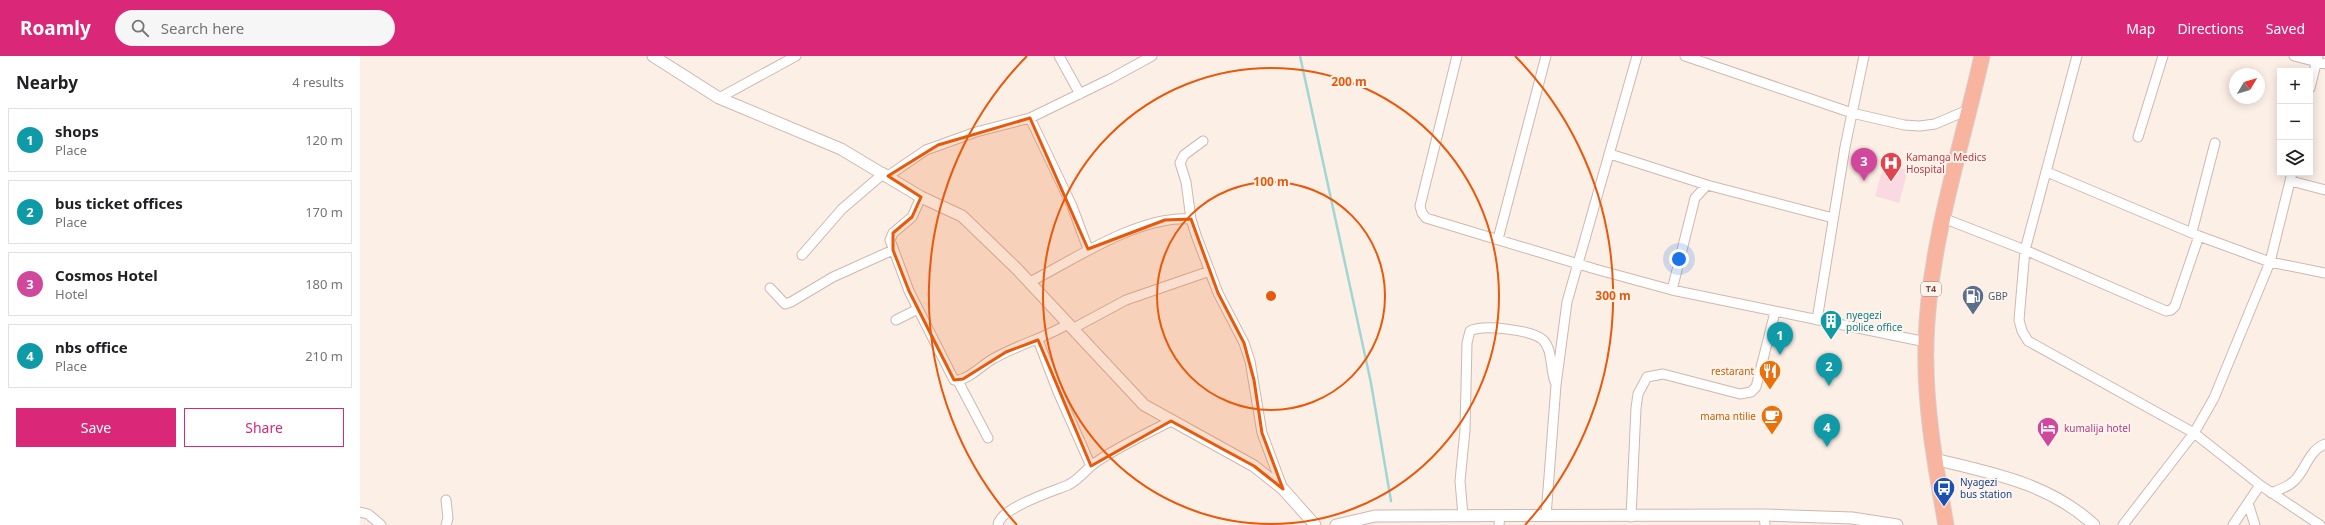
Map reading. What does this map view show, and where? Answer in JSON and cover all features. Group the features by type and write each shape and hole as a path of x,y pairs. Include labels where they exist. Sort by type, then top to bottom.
{"highway":[{"name":"T4","path":"1946,525 1930,426 1926,342 1933,274 1943,218 1982,56"}],"street":[{"path":"653,56 719,98 806,133 841,149 886,174 922,197 962,216 1030,282 1070,327 1144,405 1171,421 1212,441 1254,466 1283,489 1314,525"},
{"path":"719,98 796,56"},
{"path":"1059,56 1080,94"},
{"path":"802,255 842,209 886,174 906,162 938,145 1002,124 1030,118 1080,94 1152,56"},
{"path":"1457,56 1420,210 1426,218 1577,264 1672,290 1926,342"},
{"path":"1498,239 1546,56"},
{"path":"1546,516 1556,385 1567,302 1637,56"},
{"path":"1685,56 1852,113 1904,125 1920,126 1935,124 1970,109"},
{"path":"1817,320 1833,218 1864,56"},
{"path":"2077,56 2025,250 2019,320 2022,331 2028,341 2194,433 2260,485 2320,525"},
{"path":"2138,137 2163,56"},
{"path":"2294,56 2320,61 2313,80"},
{"path":"1030,118 1072,206 1088,249"},
{"path":"1203,141 1184,155 1180,163 1186,182 1191,219 1218,293 1246,349 1254,380 1262,433 1283,489"},
{"path":"1943,218 2025,250 2166,311 2171,310 2175,306 2195,234 2215,143"},
{"path":"1610,154 1706,185 1833,218"},
{"path":"2047,172 2195,234 2270,262 2325,274"},
{"path":"2123,525 2194,433 2214,398 2270,262 2291,177 2325,190"},
{"path":"1672,290 1695,198 1706,185"},
{"path":"922,197 912,217 890,236 893,250 918,309 954,380 958,380 988,438"},
{"path":"1030,282 1088,249 1165,220 1191,219"},
{"path":"770,288 785,304 833,277 893,250"},
{"path":"958,380 1006,352 1070,327 1126,300 1210,271"},
{"path":"896,320 918,309"},
{"path":"1632,517 1636,408 1638,394 1647,377 1663,374 1740,394 1751,392 1756,387 1775,312"},
{"path":"1463,516 1460,481 1465,430 1467,343 1470,331 1478,328 1521,330 1543,340 1548,349 1556,385"},
{"path":"1038,340 1058,392 1091,466"},
{"path":"998,525 1001,519 1030,498 1068,485 1078,479 1091,466 1171,421"},
{"path":"2271,493 2281,490 2295,480 2311,455 2325,444"},
{"path":"1934,458 2018,480 2044,490 2066,503 2094,525"},
{"path":"2233,525 2260,485"},
{"path":"446,500 448,518 446,525"},
{"path":"2248,503 2255,525"},
{"path":"360,512 368,514 381,525"},
{"path":"1336,525 1375,516 1463,516 1500,521 1546,516 1764,520 1852,518 1897,525"}],"highlighted area":[{"path":"1030,118 1088,249 1165,220 1191,219 1218,293 1244,343 1254,380 1262,433 1283,489 1254,466 1171,421 1091,466 1038,340 1006,352 963,379 954,380 909,291 893,250 893,233 912,217 921,197 888,176 938,145"}],"shaded area":[{"name":"Kamanga Medics Hospital","path":"1884,164 1908,170 1899,203 1875,196"}],"waterway":[{"path":"1300,56 1371,383 1391,501"}],"place":[{"name":"Cosmos Hotel","path":"1864,181"},
{"name":"Kamanga Medics Hospital","path":"1891,182"},
{"name":"GBP","path":"1973,316"},
{"name":"nyegezi police office","path":"1831,340"},
{"name":"shops","path":"1780,355"},
{"name":"bus ticket offices","path":"1829,386"},
{"name":"restarant","path":"1770,390"},
{"name":"mama ntilie","path":"1772,436"},
{"name":"nbs office","path":"1827,447"},
{"name":"kumalija hotel","path":"2048,448"},
{"name":"Nyagezi bus station","path":"1944,508"}]}
